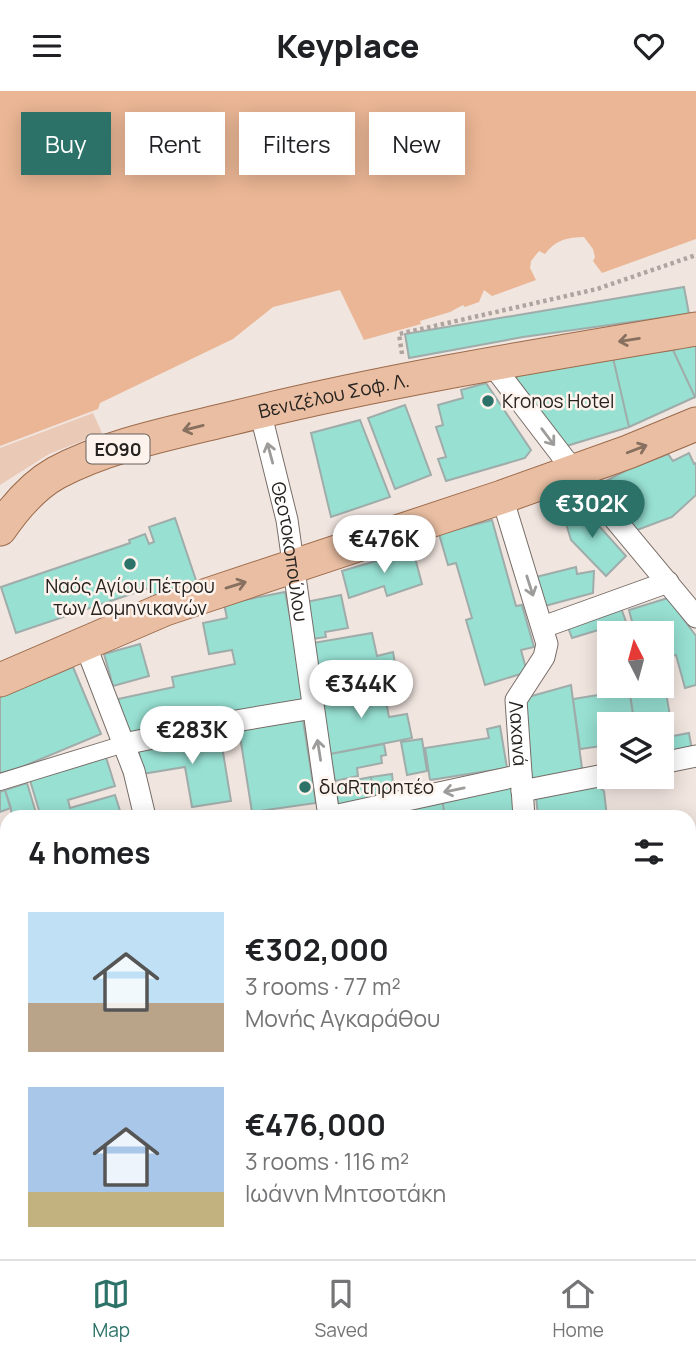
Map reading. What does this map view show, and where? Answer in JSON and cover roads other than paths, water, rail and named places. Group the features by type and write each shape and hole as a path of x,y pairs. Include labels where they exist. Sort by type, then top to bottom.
{"main road":[{"name":"Βενιζέλου Σοφ. Λ.","path":"0,529 30,492 46,480 70,466 134,444 318,397 491,363 696,329"},
{"path":"5,674 85,644 166,609 502,497 638,449 696,424"}],"street":[{"path":"491,363 575,471 696,617"},
{"name":"Θεοτοκοπούλου","path":"260,411 287,520 328,810"},
{"name":"Λαχανά","path":"502,497 547,644 544,657 516,700 524,810"},
{"path":"543,628 668,582"},
{"path":"85,644 124,744 143,810"},
{"path":"0,782 124,744 313,708"},
{"path":"674,761 696,756"},
{"path":"369,810 522,783 597,774"}],"place":[{"name":"Kronos Hotel","path":"488,401"},
{"name":"Ναός Αγίου Πέτρου των Δομηνικανών","path":"130,564"},
{"name":"διαRτηρητέο","path":"305,787"}]}
